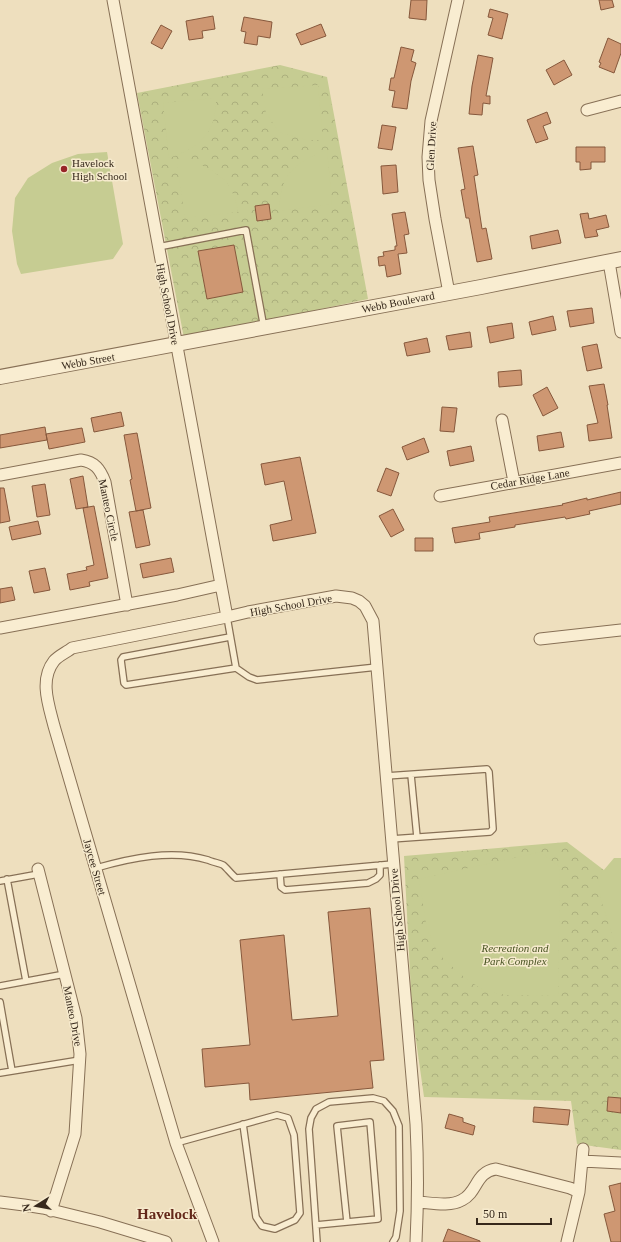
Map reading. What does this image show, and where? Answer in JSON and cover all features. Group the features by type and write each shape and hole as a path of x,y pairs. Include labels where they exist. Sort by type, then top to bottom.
{"street":[{"name":"High School Drive","path":"115,0 158,247 227,617 336,596 352,598 359,601 365,606 372,622 416,1124 418,1158 416,1242"},
{"name":"Glen Drive","path":"448,293 429,180 428,157 431,121 458,0"},
{"path":"587,110 621,101"},
{"name":"Webb Boulevard","path":"176,345 615,260"},
{"path":"615,260 621,332"},
{"name":"Webb Street","path":"0,377 176,345"},
{"path":"502,420 514,482"},
{"name":"Manteo Circle","path":"0,475 81,460 94,464 99,469 105,482 127,605"},
{"name":"Cedar Ridge Lane","path":"440,496 621,462"},
{"path":"0,628 127,605 221,585"},
{"name":"Jaycee Street","path":"213,1242 176,1143 54,726 46,690 48,675 54,661 72,648 227,617"},
{"path":"540,639 621,630"},
{"name":"Manteo Drive","path":"38,872 76,1018 80,1060 75,1134 52,1210"},
{"path":"567,1242 579,1192 583,1149"},
{"path":"582,1161 621,1163"},
{"path":"418,1202 449,1203 463,1200 472,1192 485,1172 496,1169 570,1188 579,1192"},
{"path":"0,1202 52,1210 100,1222 166,1242"}],"lane":[{"path":"158,247 246,230 264,328"},
{"path":"227,617 236,668"},
{"path":"230,637 123,656 120,660 124,683 126,685 236,668 249,677 257,680 377,667"},
{"path":"386,776 487,769 489,772 493,828 490,832 391,839"},
{"path":"411,774 417,837"},
{"path":"96,868 110,864 164,855 180,855 200,858 222,865 236,878 393,864"},
{"path":"280,874 281,886 285,890 368,883 380,875 380,865"},
{"path":"0,881 38,872"},
{"path":"7,879 26,981"},
{"path":"0,986 65,974"},
{"path":"0,1002 12,1071"},
{"path":"0,1073 80,1060"},
{"path":"319,1242 316,1225 309,1129 311,1118 316,1109 328,1102 373,1098 384,1101 393,1111 399,1126 400,1211 396,1237 393,1242"},
{"path":"176,1143 243,1124 277,1115 288,1118 294,1134 300,1213 295,1220 275,1229 262,1226 256,1217 243,1124"},
{"path":"316,1225 347,1222 378,1219 370,1122 337,1126 347,1222"}],"green space":[{"path":"280,65 327,77 368,299 184,338 137,93"},
{"path":"318,85 323,140 306,140 279,132 266,113 262,89"},
{"path":"216,98 216,110 213,120 210,129 204,137 198,144 190,149 169,158 163,103"},
{"path":"327,149 332,204 279,211 283,187 286,178 291,171 305,160"},
{"path":"107,152 123,244 113,259 21,274 17,264 12,231 15,198 28,178 52,163 78,154"},
{"path":"177,164 200,164 227,182 235,198 238,212 185,218"},
{"name":"Recreation and Park Complex","path":"567,842 621,883 621,1150 577,1144 571,1101 424,1097 412,1012 404,856"},
{"path":"540,852 560,867 558,996 507,995 484,991 459,973 438,953 427,929 419,879"},
{"path":"614,858 621,858 621,962 601,900 598,877"}],"building":[{"path":"411,0 427,0 426,20 409,18"},
{"path":"599,0 612,0 614,7 601,10"},
{"path":"490,9 508,14 502,39 488,35 493,18 488,17"},
{"path":"213,16 215,29 202,31 203,38 189,40 186,21"},
{"path":"244,17 272,22 270,38 258,36 257,45 244,43 246,32 241,31"},
{"path":"321,24 326,36 301,45 296,34"},
{"path":"161,25 172,31 162,49 151,43"},
{"path":"608,38 621,44 621,53 614,73 599,67 601,63 599,62"},
{"path":"401,47 414,50 411,61 416,63 411,81 407,109 392,107 395,91 389,90 391,78 394,78"},
{"path":"478,55 493,58 486,96 490,96 490,104 483,103 482,115 469,114 472,86"},
{"path":"564,60 572,75 554,85 546,70"},
{"path":"547,112 551,123 543,126 548,139 536,143 527,120"},
{"path":"382,125 396,127 392,150 378,148"},
{"path":"473,146 478,175 474,176 482,229 486,228 492,259 477,262 469,218 466,218 461,190 465,189 458,148"},
{"path":"576,147 605,147 605,162 591,162 591,169 580,170 580,162 576,162"},
{"path":"396,165 398,192 383,194 381,166"},
{"path":"269,204 271,219 257,221 255,206"},
{"path":"405,212 409,234 404,235 407,253 398,254 401,274 387,277 385,265 379,266 378,257 384,256 383,252 395,250 395,246 397,246 392,214"},
{"path":"588,213 589,219 606,215 609,227 596,230 598,236 585,238 580,214"},
{"path":"558,230 561,243 532,249 530,236"},
{"path":"234,245 243,292 207,299 198,251"},
{"path":"592,308 594,323 570,327 567,311"},
{"path":"553,316 556,330 532,335 529,322"},
{"path":"512,323 514,338 490,343 487,327"},
{"path":"470,332 472,347 449,350 446,336"},
{"path":"427,338 430,352 407,356 404,343"},
{"path":"597,344 602,368 587,371 582,347"},
{"path":"521,370 522,385 499,387 498,372"},
{"path":"604,384 612,438 589,441 587,425 598,423 589,386"},
{"path":"547,387 558,408 543,416 533,395"},
{"path":"442,407 457,408 454,432 440,431"},
{"path":"121,412 124,426 94,432 91,418"},
{"path":"45,427 47,440 0,448 0,435"},
{"path":"82,428 85,442 49,449 46,434"},
{"path":"561,432 564,447 539,451 537,436"},
{"path":"137,433 151,508 136,511 124,435"},
{"path":"424,438 429,452 407,460 402,447"},
{"path":"471,446 474,461 450,466 447,451"},
{"path":"300,457 316,533 273,541 270,525 292,520 284,481 265,485 261,464"},
{"path":"386,468 399,473 391,496 377,491"},
{"path":"83,476 88,507 76,509 70,479"},
{"path":"45,484 50,515 37,517 32,486"},
{"path":"0,488 4,488 10,521 0,523"},
{"path":"621,492 621,504 589,511 590,514 566,519 565,517 515,525 515,527 479,533 480,539 455,543 452,528 490,522 489,517 563,505 562,504 587,498 587,500"},
{"path":"94,506 108,578 89,582 90,586 70,590 67,574 87,570 86,567 94,565 83,508"},
{"path":"393,509 404,530 391,537 379,516"},
{"path":"143,510 150,545 136,548 129,512"},
{"path":"38,521 41,534 12,540 9,527"},
{"path":"415,538 433,538 433,551 415,551"},
{"path":"171,558 174,572 143,578 140,564"},
{"path":"45,568 50,590 34,593 29,571"},
{"path":"12,587 15,600 0,603 0,589"},
{"path":"370,908 384,1060 370,1061 373,1088 250,1100 249,1083 205,1087 202,1049 250,1045 240,940 284,935 292,1020 338,1016 328,912"},
{"path":"608,1097 621,1098 621,1113 607,1111"},
{"path":"534,1107 570,1110 568,1125 533,1122"},
{"path":"449,1114 463,1118 463,1122 475,1126 473,1135 445,1128"},
{"path":"621,1183 621,1242 611,1242 604,1214 615,1211 609,1186"},
{"path":"448,1229 480,1241 480,1242 443,1242"}],"place":[{"name":"Havelock High School","path":"64,169"}],"district":[{"name":"Havelock","path":"167,1214"}]}
